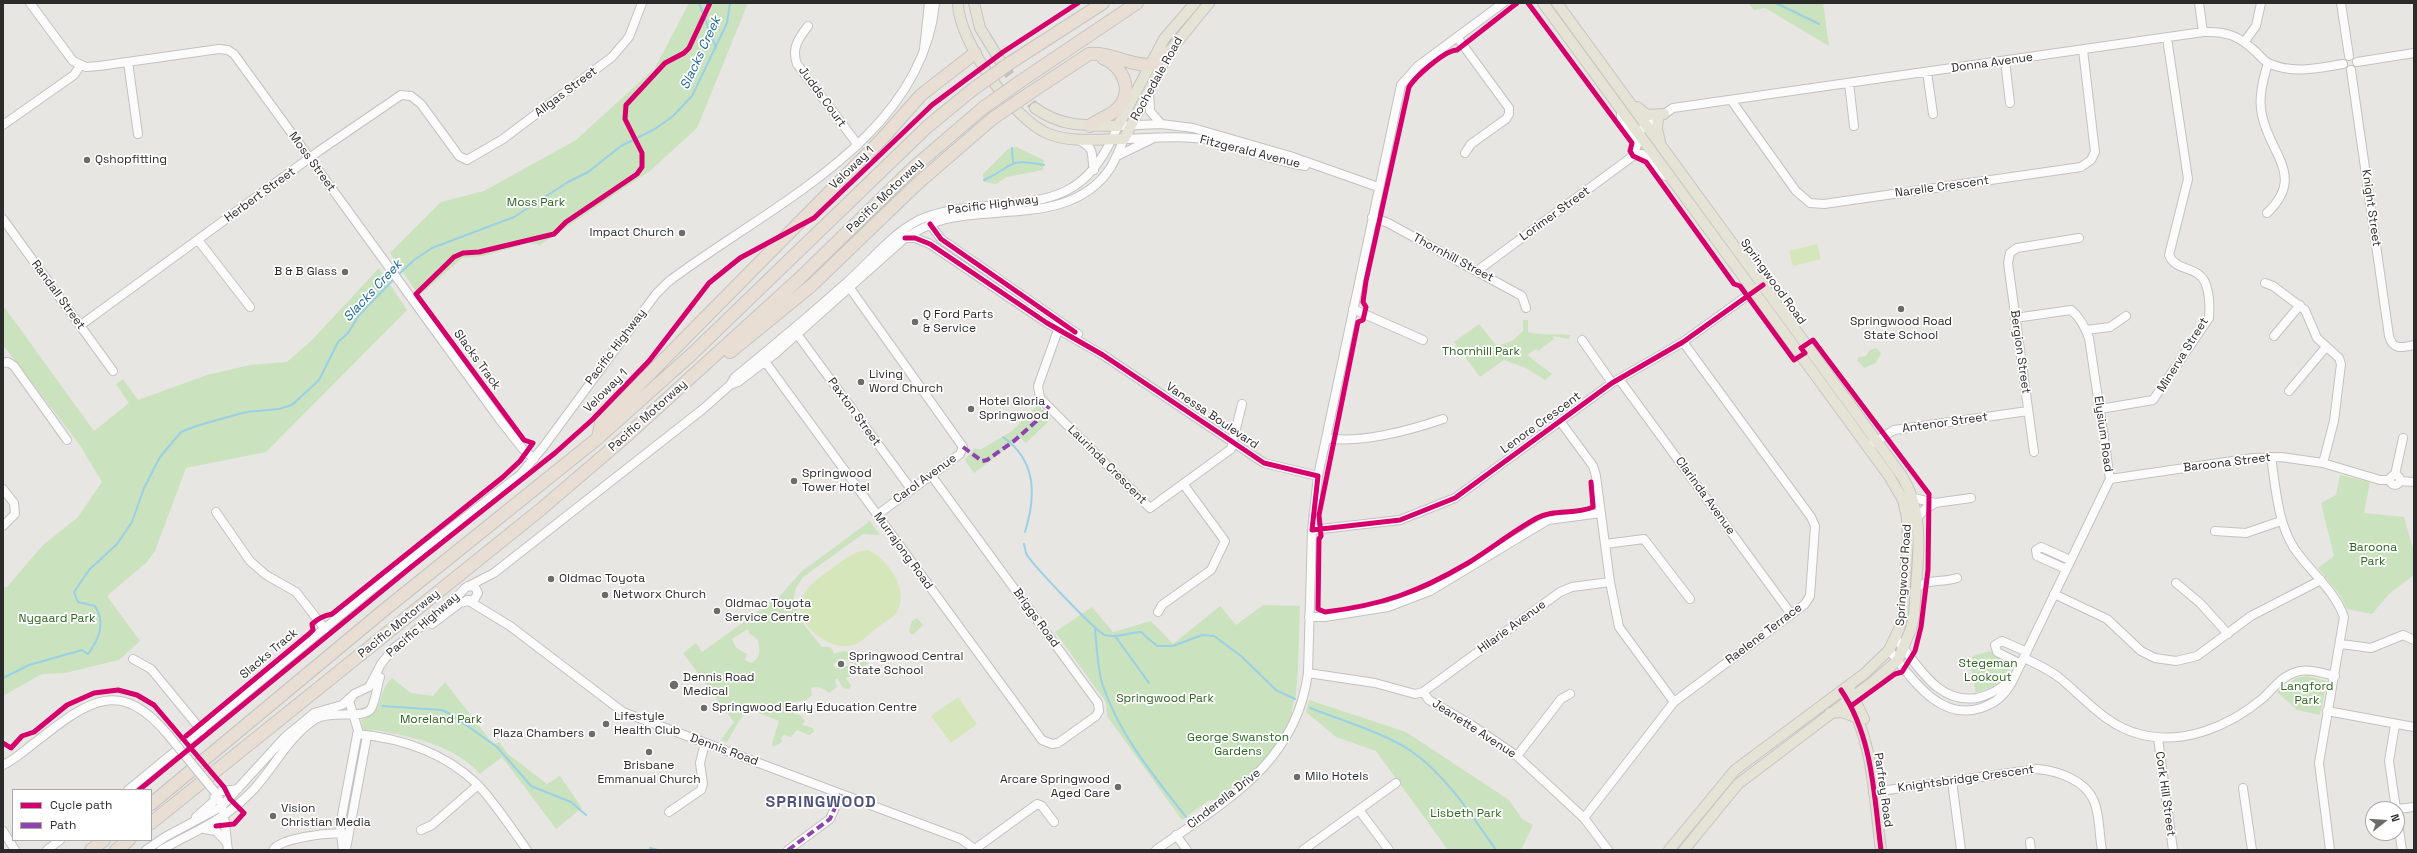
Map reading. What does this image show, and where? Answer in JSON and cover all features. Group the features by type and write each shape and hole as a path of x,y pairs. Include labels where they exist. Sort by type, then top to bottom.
{"highway":[{"name":"Pacific Motorway","path":"152,803 371,621 598,438 693,353 927,127 972,90 1007,65 1103,3"},
{"name":"Pacific Motorway","path":"152,822 540,510 623,439 800,278 924,159 983,108 1137,3"},
{"path":"678,389 693,384 811,286 917,184 992,119 1030,92 1089,54 1099,52 1142,65 1150,65 1169,52"},
{"path":"598,438 601,423 882,138 911,105 974,53"},
{"path":"1075,63 1091,58 1105,58 1119,70 1126,81 1126,95 1120,107 1090,126"},
{"path":"1119,59 1130,75 1134,95"},
{"path":"91,850 103,841"},
{"path":"116,850 128,841"}],"main road":[{"path":"958,3 963,31 974,53 1014,108 1026,120 1049,134 1078,139 1124,139"},
{"path":"974,3 980,28 990,47 1007,65"},
{"name":"Rochedale Road","path":"1118,126 1164,39 1195,3"},
{"name":"Rochedale Road","path":"1124,139 1169,52 1209,3"},
{"name":"Springwood Road","path":"1543,3 1896,488 1907,518 1908,538 1903,614 1896,638 1889,650 1881,660 1735,770 1669,850"},
{"name":"Springwood Road","path":"1556,3 1902,476 1914,498 1918,517 1914,616 1904,648 1898,660 1851,698 1738,784 1684,850"},
{"path":"974,53 990,47"},
{"path":"1626,98 1644,114 1661,116 1657,129 1663,148"},
{"path":"1035,108 1051,118 1069,125 1118,126"},
{"name":"Parfrey Road","path":"1844,688 1864,717 1865,739 1881,850"},
{"name":"Parfrey Road","path":"1851,698 1865,739"},
{"path":"1830,713 1842,712 1858,718"}],"street":[{"path":"3,125 73,76 80,66 73,61 30,3"},
{"name":"Allgas Street","path":"467,160 503,139 612,57 629,37 642,3"},
{"path":"925,3 932,7"},
{"path":"1498,6 1503,3"},
{"path":"1498,6 1506,3"},
{"path":"2199,3 2203,32"},
{"path":"2245,41 2256,26 2261,3"},
{"path":"2341,3 2349,56"},
{"name":"Cinderella Drive","path":"1156,850 1246,783 1271,760 1296,720 1305,690 1308,673 1312,530 1318,476 1378,187 1401,85 1418,66 1498,6"},
{"name":"Pacific Highway","path":"129,789 202,731 324,629 512,481 534,459 656,294 668,282 836,165 858,145 885,117 904,92 929,41 932,7"},
{"name":"Judds Court","path":"808,26 798,39 794,56 797,64 858,145"},
{"name":"Donna Avenue","path":"1638,133 1673,108 2203,32 2229,34 2245,41 2268,63 2288,69 2298,70 2343,64"},
{"path":"1457,37 1509,108 1509,114 1506,119 1471,144 1465,153"},
{"name":"Minerva Street","path":"2100,409 2153,400 2209,318 2210,309 2205,281 2199,274 2177,265 2169,255 2188,179 2167,38"},
{"name":"Moss Street","path":"80,66 99,66 219,49 231,52 310,158 500,420 522,448 534,459"},
{"name":"Narelle Crescent","path":"1730,100 1796,191 1810,203 1824,204 2081,167 2092,160 2095,152 2083,50"},
{"path":"2357,62 2414,53"},
{"path":"2349,56 2353,57 2357,62"},
{"path":"2349,56 2344,60 2343,64 2351,70 2356,66 2357,62"},
{"path":"2005,61 2010,103"},
{"path":"128,62 138,134"},
{"path":"2267,213 2279,202 2285,188 2285,172 2262,115 2262,82 2268,63"},
{"name":"Knight Street","path":"2351,70 2389,336 2393,345 2401,348 2414,345"},
{"path":"1927,72 1933,114"},
{"path":"1849,83 1854,126"},
{"path":"1149,90 1150,111 1161,124"},
{"name":"Herbert Street","path":"81,325 310,158 401,95 410,96 421,104 459,156 467,160"},
{"path":"1621,110 1621,119 1637,145 1633,156"},
{"name":"Fitzgerald Avenue","path":"1118,126 1161,124 1202,130 1290,156 1322,169 1378,187"},
{"name":"Pacific Highway","path":"762,359 889,250 945,211 1051,198 1074,188 1094,170 1118,126"},
{"name":"Fitzgerald Avenue","path":"1124,139 1179,137 1211,141 1286,163 1322,169"},
{"name":"Fitzgerald Avenue","path":"1117,156 1155,138"},
{"path":"1078,139 1092,150 1094,170"},
{"name":"Pacific Highway","path":"146,850 221,807 271,751 309,716 320,710 343,704 353,695 369,687 390,652 455,599 466,588 494,573 730,385 735,377 797,334 848,286 889,241 908,226 947,219 1042,208 1068,202 1082,194 1100,180 1117,156 1124,139"},
{"path":"1633,156 1642,154 1663,175 1670,177"},
{"name":"Lorimer Street","path":"1477,271 1633,156"},
{"name":"Thornhill Street","path":"1372,217 1388,223 1522,296 1526,308"},
{"name":"Randall Street","path":"3,218 113,371"},
{"path":"926,223 930,244"},
{"name":"Vanessa Boulevard","path":"926,223 940,239 992,281 1058,330 1069,333 1264,463 1318,476"},
{"name":"Vanessa Boulevard","path":"905,238 915,238 930,244 1060,321 1103,355"},
{"name":"Bergion Street","path":"2034,452 2008,263 2010,253 2017,248 2079,238"},
{"path":"198,240 250,307"},
{"path":"2265,283 2273,286 2306,310 2317,338 2339,358 2340,364 2334,421 2323,463"},
{"name":"Lenore Crescent","path":"1312,530 1400,520 1454,498 1616,381 1683,342 1763,285"},
{"name":"Carol Avenue","path":"848,286 961,442 963,447 960,454 877,515"},
{"path":"2274,336 2300,305"},
{"path":"1353,310 1423,340"},
{"name":"Elysium Road","path":"1889,650 1928,696 1948,707 1958,710 1978,709 2000,699 2009,688 2024,658 2110,479 2100,409 2086,330 2077,314 2071,310 2015,318"},
{"path":"2086,330 2110,327 2126,316"},
{"name":"Laurinda Crescent","path":"1058,330 1038,386 1040,398 1146,506 1154,506 1184,485 1231,450 1232,442"},
{"name":"Paxton Street","path":"797,334 911,489"},
{"name":"Clarinda Avenue","path":"1582,340 1616,381 1791,614"},
{"name":"Raelene Terrace","path":"1584,818 1674,702 1805,604 1810,596 1815,526 1811,517 1683,342"},
{"path":"2290,391 2326,347"},
{"name":"Murrajong Road","path":"762,359 1042,740 1047,743"},
{"path":"5,362 14,366 67,440"},
{"path":"1232,442 1242,404"},
{"name":"Antenor Street","path":"1867,447 1894,430 2028,411"},
{"path":"1326,438 1341,439 1402,433 1443,419"},
{"path":"1560,421 1592,466 1601,513 1610,582 1619,627 1674,702"},
{"path":"2395,478 2403,438"},
{"path":"2271,457 2281,520 2295,549 2336,598 2344,617 2341,644 2327,711 2319,763 2330,850"},
{"name":"Baroona Street","path":"2110,479 2253,458 2271,457 2302,458 2380,480 2395,478 2414,482"},
{"name":"Briggs Road","path":"931,475 1098,703 1099,711 1096,716 1058,743 1047,743"},
{"path":"1158,612 1162,605 1211,570 1225,541 1184,485"},
{"path":"3,489 14,503 15,514 3,526"},
{"path":"1914,498 1935,503 1971,498"},
{"path":"1918,517 1925,509 1935,503"},
{"path":"216,512 250,561 266,575 296,592 324,629"},
{"path":"1309,617 1325,618 1388,607 1430,590 1548,520 1601,513"},
{"path":"2215,532 2246,533 2281,520"},
{"path":"1605,544 1644,539 1690,599"},
{"path":"2066,569 2037,556 2036,550 2041,547 2070,560"},
{"path":"1917,567 1922,575 1932,580 1949,581 1957,578"},
{"name":"Pacific Highway","path":"478,594 494,573"},
{"path":"1915,589 1932,580"},
{"path":"2054,594 2093,611 2107,619 2141,651 2167,660 2185,660 2197,656 2251,616 2321,580"},
{"name":"Hilarie Avenue","path":"1423,692 1560,592 1572,587 1610,582"},
{"path":"2176,583 2204,607 2228,634"},
{"path":"475,587 478,594 474,600 469,601 463,596 466,588 475,587"},
{"name":"Dennis Road","path":"478,594 492,614"},
{"name":"Pacific Highway","path":"161,850 204,829 223,817 255,788 289,742 312,722 327,714 363,714 371,708 382,670 396,652 457,605 469,601"},
{"name":"Dennis Road","path":"469,601 492,614 623,712 961,839 975,849"},
{"path":"2341,644 2370,648 2403,635 2414,640"},
{"name":"Elysium Road","path":"1896,638 1934,686 1942,691 1961,698 1989,694 2006,684 2017,672"},
{"path":"2024,658 2060,678 2094,710 2117,725 2138,734 2158,738 2179,736 2221,725 2243,714 2282,679 2295,672 2306,670 2334,676"},
{"path":"133,659 151,669 202,731"},
{"name":"Jeanette Avenue","path":"1308,673 1375,683 1415,694 1423,692 1429,700 1470,724 1518,756 1584,818 1608,850"},
{"path":"1518,756 1561,699 1570,694"},
{"path":"344,850 344,834 358,734 349,703 353,695"},
{"path":"4,765 76,711 92,703 110,700 128,702 156,720 214,792 221,807 227,846"},
{"path":"2327,711 2395,725 2414,727"},
{"path":"2395,725 2390,761 2395,801"},
{"path":"358,734 415,747 434,754 447,761 478,785 527,850"},
{"path":"344,834 367,736"},
{"name":"Cork Hill Street","path":"2158,738 2173,850"},
{"path":"670,812 701,790 704,784 700,763 704,743"},
{"name":"Knightsbridge Crescent","path":"1873,792 2038,769 2058,771 2081,785 2094,801 2102,850"},
{"path":"1952,781 1961,850"},
{"path":"1303,850 1396,783"},
{"path":"421,830 432,825 478,785"},
{"path":"2243,788 2252,850"},
{"path":"214,792 238,789"},
{"path":"186,827 187,822 199,816 214,801 214,792"},
{"path":"788,850 830,819 841,794"},
{"path":"975,849 1037,804 1042,806 1054,822"},
{"path":"1359,810 1388,850"},
{"path":"204,829 216,831 227,846"},
{"path":"3,831 16,850"},
{"path":"273,850 276,845 286,841 344,834"},
{"path":"1176,835 1187,850"},
{"path":"47,850 59,841"}],"green space":[{"name":"Moss Park","path":"689,3 748,3 697,128 651,170 540,245 529,243 483,256 462,258 419,296 390,253 441,202 484,191 576,140 655,68"},
{"path":"1748,3 1823,3 1829,46 1765,8 1754,10"},
{"path":"1016,147 1044,160 1043,170 1007,177 996,184 984,182 983,174 1009,148"},
{"path":"1817,244 1821,259 1793,266 1789,251"},
{"name":"Nygaard Park","path":"379,268 407,310 266,452 186,468 155,551 147,562 107,596 140,641 119,660 65,673 42,674 3,696 3,586 7,587 42,546 78,517 102,482 79,444 3,345 3,309 5,308 94,431 129,403 116,384 123,379 138,400 207,375 250,365 287,362 311,341"},
{"name":"Thornhill Park","path":"1523,320 1528,320 1528,332 1539,334 1570,335 1569,339 1553,336 1554,339 1538,351 1536,349 1527,355 1552,374 1545,380 1526,368 1504,360 1480,377 1454,342 1479,324 1497,346 1512,341 1523,331"},
{"path":"1876,348 1881,353 1876,363 1864,368 1857,360 1859,357 1866,356 1870,350"},
{"path":"1038,405 1051,419 1026,443 1020,438 974,473 965,460 975,448 980,450 1012,431"},
{"name":"Baroona Park","path":"2340,475 2370,482 2364,513 2404,517 2414,552 2414,575 2390,593 2372,614 2347,609 2340,595 2318,568 2334,556 2321,503 2336,495"},
{"path":"870,521 880,535 863,534 803,577 796,588 793,600 796,602 802,621 822,647 832,649 834,654 843,651 853,653 851,661 843,659 833,664 835,668 853,665 857,660 865,660 868,664 846,678 851,686 849,689 843,688 837,678 835,680 837,687 829,693 821,688 814,687 811,688 812,695 807,700 793,702 794,714 800,715 805,721 802,725 813,728 814,732 809,735 797,730 791,737 784,735 781,738 782,742 773,747 772,743 779,721 749,709 739,721 727,742 721,740 734,722 683,653 696,643 702,652 780,596 801,572","holes":["748,629 749,633 758,640 759,647 758,656 752,663 745,660 747,654 736,648 732,639"]},
{"path":"868,550 875,554 889,567 899,585 901,594 897,612 856,644 844,646 831,643 819,637 810,629 803,619 801,601 810,586 818,579 850,556 858,552"},
{"name":"Springwood Park","path":"1263,605 1300,606 1298,668 1296,695 1292,707 1292,718 1278,745 1254,771 1215,800 1208,801 1182,820 1107,716 1106,702 1055,632 1092,607 1113,632 1151,621 1173,644 1220,606 1236,625"},
{"path":"917,618 923,625 914,634 911,634 909,631 912,621"},
{"name":"Stegeman Lookout","path":"1990,651 2009,665 2009,673 1994,686 1976,693 1970,665 1973,656"},
{"name":"Langford Park","path":"2307,676 2327,681 2320,715 2297,710 2277,692 2296,678"},
{"name":"Moreland Park","path":"392,678 411,693 433,696 445,682 490,740 496,744 499,742 508,754 547,784 560,776 582,808 556,829 502,757 480,774 470,764 458,756 432,744 418,739 376,730 372,730 371,732 362,730 361,720 369,716 378,707 384,689"},
{"path":"958,697 977,724 951,743 931,716"},
{"name":"Lisbeth Park","path":"1309,700 1406,732 1509,800 1522,819 1533,825 1521,850 1448,850 1376,751 1336,737 1306,712"}],"waterway":[{"path":"699,3 716,48"},
{"name":"Slacks Creek","path":"397,276 414,260 432,248 514,217 568,182 588,172 621,146 655,129 673,116 692,96 727,23 730,3"},
{"path":"1776,3 1819,24"},
{"path":"1012,148 1013,162"},
{"path":"984,180 1016,163 1023,162 1044,165"},
{"name":"Slacks Creek","path":"3,678 29,665 82,650 88,654 98,637 101,625 100,619 95,606 78,602 74,592 89,570 117,544 132,522 144,488 160,457 181,432 196,426 246,412 279,409 292,405 319,380 338,342 348,333 359,315 394,279"},
{"path":"1003,437 1014,446 1022,457 1028,468 1031,480 1031,505 1025,532"},
{"path":"1024,544 1027,555 1041,572 1090,623 1105,635 1118,636 1141,632 1157,646 1173,646 1202,635 1214,636 1241,656 1276,690 1295,699"},
{"path":"1095,629 1100,672 1103,686 1110,704 1128,739 1186,817"},
{"path":"1115,636 1149,683"},
{"path":"382,706 442,710 452,715 497,747 531,786 571,802 586,815"},
{"path":"1310,708 1362,727 1411,751 1424,761 1447,784 1468,810 1496,850"},
{"path":"650,848 658,850"}],"tunnel":[{"path":"1004,67 1035,108"}],"marked path":[{"path":"963,447 982,461 987,460 1014,441 1041,417 1049,406"},
{"path":"788,850 830,819 841,794"}],"cycle path":[{"name":"Slacks Track","path":"186,736 309,634 313,630 312,624 314,622 332,614 503,477 520,461 533,443 524,440 416,294 454,257 463,253 479,252 554,234 566,222 637,174 642,167 642,153 625,119 626,105 665,63 684,53 689,48 710,3"},
{"name":"Veloway 1","path":"140,789 410,568 555,453 592,420 649,361 709,283 740,258 814,218 932,105 1003,52 1078,3"},
{"path":"1517,3 1457,50 1445,54 1438,59 1417,77 1409,87 1366,281 1363,302 1366,307 1363,320 1358,322 1319,515 1321,536 1319,539 1318,609 1325,612 1382,601 1400,596 1433,582 1468,563 1543,515 1579,511 1593,507 1591,482"},
{"path":"1528,3 1632,143 1630,151 1633,156 1646,162 1734,284 1740,286 1794,360 1805,353 1801,348 1813,340 1929,494 1928,570 1921,627 1915,651 1902,672 1895,674 1851,706"},
{"path":"930,224 941,239 1075,332"},
{"path":"905,238 915,238 930,244 1047,323 1103,355 1264,463 1318,476 1312,530 1400,520 1455,498 1612,383 1683,342 1763,285"},
{"path":"3,743 11,748 22,736 34,732 67,705 94,693 118,690 137,695 154,705 224,787 230,799 244,813 234,824 216,826"},
{"path":"1841,690 1852,708 1866,747 1874,788 1881,850"}],"place":[{"name":"Qshopfitting","path":"87,160"},
{"name":"Impact Church","path":"682,233"},
{"name":"B & B Glass","path":"345,272"},
{"name":"Springwood Road State School","path":"1901,309"},
{"name":"Q Ford Parts & Service","path":"915,322"},
{"name":"Living Word Church","path":"861,382"},
{"name":"Hotel Gloria Springwood","path":"971,409"},
{"name":"Springwood Tower Hotel","path":"794,481"},
{"name":"Oldmac Toyota","path":"551,579"},
{"name":"Networx Church","path":"605,595"},
{"name":"Oldmac Toyota Service Centre","path":"717,611"},
{"name":"Springwood Central State School","path":"841,664"},
{"name":"Dennis Road Medical","path":"674,685"},
{"name":"Springwood Early Education Centre","path":"704,708"},
{"name":"Lifestyle Health Club","path":"606,724"},
{"name":"Plaza Chambers","path":"592,734"},
{"name":"Brisbane Emmanual Church","path":"649,752"},
{"name":"Milo Hotels","path":"1297,777"},
{"name":"Arcare Springwood Aged Care","path":"1118,787"},
{"name":"Vision Christian Media","path":"273,816"}],"district":[{"name":"SPRINGWOOD","path":"821,803"}],"park label":[{"name":"George Swanston Gardens","path":"1238,745"}]}
